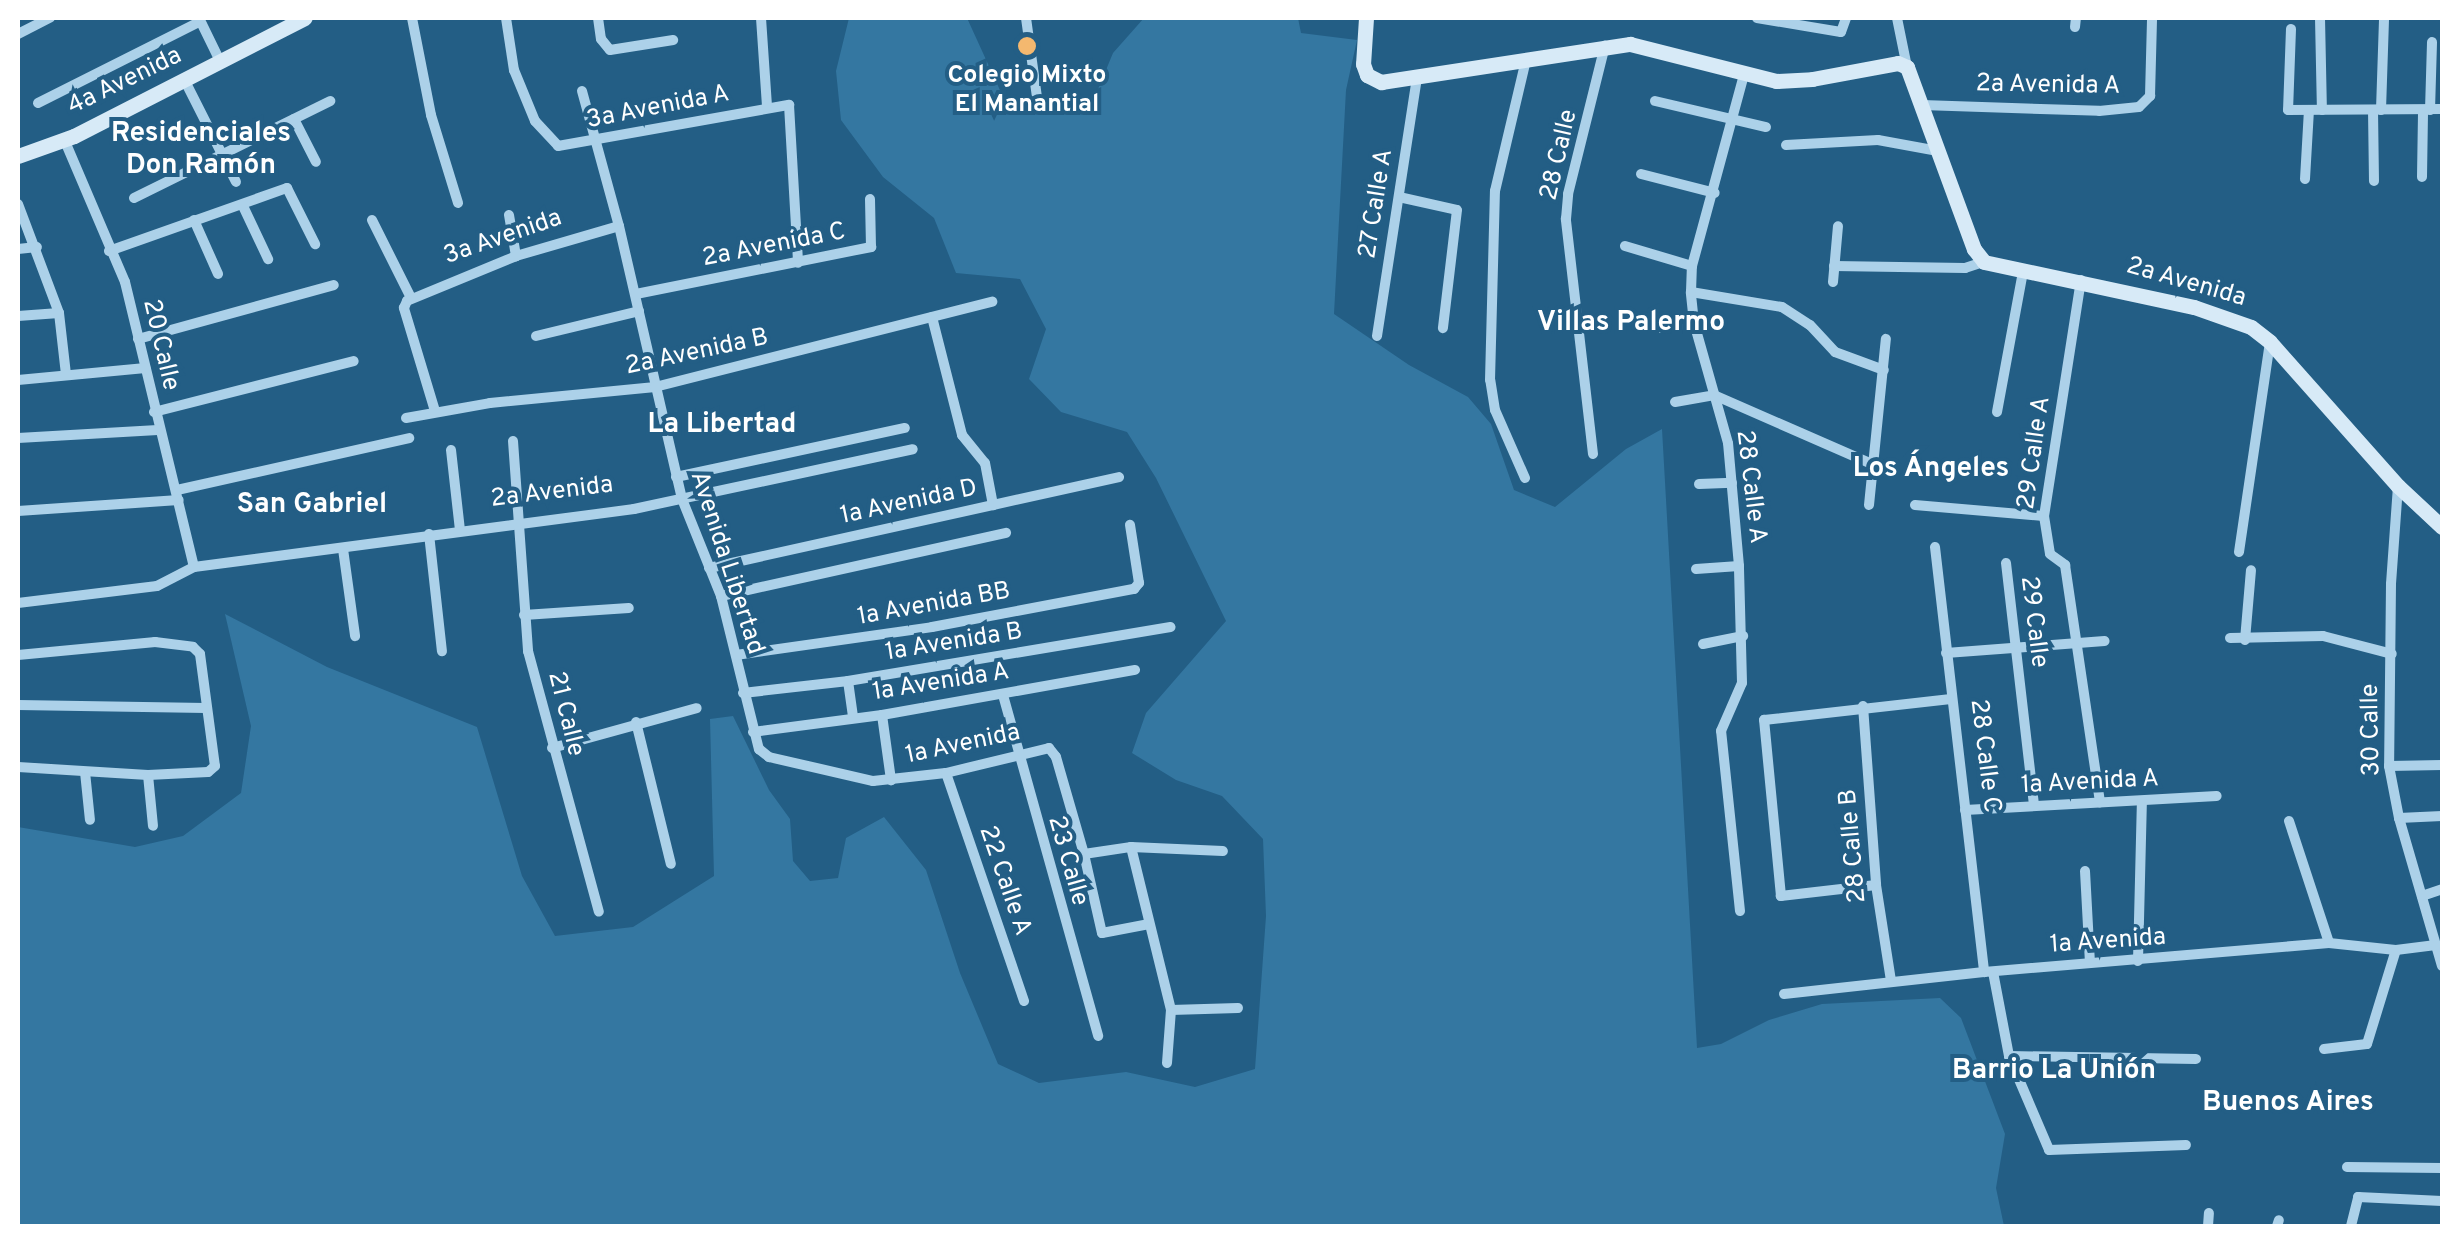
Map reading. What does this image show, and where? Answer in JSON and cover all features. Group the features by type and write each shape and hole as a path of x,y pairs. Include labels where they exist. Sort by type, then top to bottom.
{"street":[{"path":"18,34 50,18"},
{"name":"4a Avenida","path":"18,156 64,139 184,82 305,18"},
{"path":"412,18 431,116 458,203"},
{"name":"3a Avenida A","path":"506,18 514,70 535,121 558,146 767,107"},
{"path":"598,18 604,47 610,50 673,40"},
{"path":"762,18 767,107 790,107 798,263"},
{"path":"1026,18 1038,105"},
{"path":"1366,18 1363,64 1368,75 1381,82 1605,46 1652,46 1776,80 1812,79 1898,64 1907,67"},
{"path":"1757,18 1841,32 1846,28 1846,18"},
{"path":"1897,18 1907,67 1974,249 1984,262"},
{"name":"2a Avenida A","path":"1922,105 2099,111 2138,107 2150,96 2152,18"},
{"path":"2320,18 2322,110"},
{"path":"2374,181 2384,18"},
{"path":"38,103 199,20 220,62"},
{"path":"2291,30 2288,110 2432,109"},
{"path":"2422,177 2432,109 2432,42"},
{"name":"28 Calle","path":"1593,454 1566,219 1568,194 1605,46"},
{"path":"1526,60 1495,190 1490,380 1494,410 1526,478"},
{"name":"28 Calle A","path":"1740,911 1720,731 1742,684 1740,566 1728,442 1694,323 1690,292 1692,266 1744,74"},
{"name":"27 Calle A","path":"1377,336 1417,78"},
{"path":"184,82 236,182"},
{"name":"Avenida Libertad","path":"582,91 620,226 682,499 720,596 753,732 763,754"},
{"path":"1655,100 1766,127"},
{"path":"134,198 330,101"},
{"path":"2305,178 2309,110"},
{"path":"294,119 316,162"},
{"name":"20 Calle","path":"64,139 124,282 194,567"},
{"path":"1786,145 1878,140 1939,152"},
{"path":"1641,174 1715,192"},
{"path":"109,251 290,188 315,244"},
{"path":"1399,197 1457,210 1442,328"},
{"name":"2a Avenida C","path":"636,294 874,245 870,199"},
{"path":"18,204 38,247 58,313 66,374"},
{"path":"244,206 268,258"},
{"path":"509,216 516,256"},
{"path":"194,220 218,274"},
{"path":"372,220 408,301 434,411"},
{"name":"3a Avenida","path":"408,301 516,256 620,226"},
{"path":"1833,282 1838,226"},
{"path":"1625,246 1692,266"},
{"path":"18,248 38,247"},
{"name":"2a Avenida","path":"1834,266 1965,268 1984,262 2194,307 2251,327 2270,342 2398,486 2442,528"},
{"path":"1997,412 2023,272"},
{"name":"29 Calle A","path":"2080,280 2044,516 2050,554 2065,565 2100,802"},
{"path":"138,340 334,285"},
{"path":"1690,292 1782,307 1797,314 1836,352 1884,370"},
{"name":"2a Avenida B","path":"406,418 434,411 655,387 992,302"},
{"path":"536,336 638,311"},
{"path":"18,316 58,313"},
{"path":"932,318 962,435 984,462 993,506"},
{"path":"1660,328 1694,323"},
{"path":"1868,505 1886,339"},
{"path":"2239,552 2270,342"},
{"path":"154,412 354,360"},
{"path":"18,380 145,368"},
{"path":"1676,402 1714,395 1872,464"},
{"path":"676,477 905,428"},
{"path":"18,438 158,430"},
{"path":"18,512 178,495 409,438"},
{"name":"21 Calle","path":"513,442 524,614 552,748 598,912"},
{"name":"2a Avenida","path":"18,603 157,586 194,567 682,499 913,449"},
{"path":"451,450 460,530"},
{"name":"1a Avenida D","path":"709,568 1119,478"},
{"path":"1699,484 1732,483"},
{"name":"30 Calle","path":"2398,486 2391,584 2389,766 2399,818 2442,966"},
{"path":"1915,504 2044,516"},
{"name":"1a Avenida BB","path":"736,656 932,628 1138,587 1130,525"},
{"path":"720,596 1006,533"},
{"path":"429,534 442,651"},
{"name":"28 Calle C","path":"1936,547 1951,699 1988,972 2009,1056 2049,1150 2186,1146"},
{"path":"343,549 355,636"},
{"name":"29 Calle","path":"2006,563 2034,805"},
{"path":"1696,570 1740,566"},
{"path":"2246,640 2251,570"},
{"path":"524,614 630,608"},
{"name":"1a Avenida B","path":"744,693 848,681 1171,628"},
{"path":"1703,644 1742,636"},
{"path":"2230,638 2323,636 2392,654"},
{"path":"1946,653 2105,641"},
{"path":"18,655 154,642 186,644 198,649 213,770 148,774 18,767"},
{"name":"1a Avenida A","path":"753,732 882,715 1135,670"},
{"path":"848,681 852,716"},
{"name":"23 Calle","path":"1003,694 1016,754 1098,1036"},
{"path":"1876,885 1781,896 1764,720 1951,699"},
{"path":"18,705 206,708"},
{"name":"28 Calle B","path":"1863,706 1876,885 1891,981"},
{"path":"552,748 696,708"},
{"path":"882,715 890,780"},
{"path":"636,722 671,864"},
{"name":"1a Avenida","path":"763,754 865,781 946,773 1016,754 1054,750 1084,854"},
{"path":"2389,766 2442,765"},
{"path":"85,772 90,820"},
{"name":"22 Calle A","path":"946,773 1024,1002"},
{"path":"148,774 153,826"},
{"name":"1a Avenida A","path":"1966,810 2218,796"},
{"path":"2138,961 2142,801"},
{"path":"2399,818 2442,816"},
{"path":"2289,821 2329,943"},
{"path":"1131,846 1171,1010 1167,1063"},
{"path":"1149,924 1102,932 1084,854 1131,846 1223,851"},
{"path":"2085,871 2090,962"},
{"path":"2422,896 2442,889"},
{"name":"1a Avenida","path":"1784,994 2090,962 2329,943 2396,950 2436,945"},
{"path":"2324,1049 2367,1044 2396,950"},
{"path":"1171,1010 1238,1008"},
{"path":"2009,1056 2196,1059"},
{"path":"2346,1167 2442,1168"},
{"path":"2352,1226 2356,1199 2442,1201"},
{"path":"2208,1226 2209,1213"}],"shaded area":[{"path":"849,18 967,18 1004,99 1055,115 1096,94 1113,53 1144,18 1298,18 1301,33 1357,40 1346,90 1334,314 1409,365 1468,397 1491,424 1514,490 1555,507 1626,449 1662,429 1697,1048 1721,1044 1769,1020 1822,1004 1940,998 1961,1018 2005,1134 1996,1188 2004,1226 18,1226 18,827 135,847 183,836 241,793 251,726 225,614 327,667 477,727 522,876 555,936 633,927 714,876 710,719 733,716 769,790 790,819 793,861 810,881 838,878 846,838 884,817 926,870 960,973 998,1064 1039,1083 1126,1072 1195,1087 1255,1069 1266,916 1263,839 1222,796 1176,780 1132,753 1146,713 1226,621 1156,478 1127,432 1061,412 1029,379 1046,329 1020,279 956,273 934,218 883,177 841,120 836,71"}],"place":[{"name":"Colegio Mixto El Manantial","path":"1027,46"}],"district":[{"name":"Residenciales Don Ramón","path":"201,150"},
{"name":"Villas Palermo","path":"1631,323"},
{"name":"La Libertad","path":"722,425"},
{"name":"Los Ángeles","path":"1931,469"},
{"name":"San Gabriel","path":"312,505"},
{"name":"Barrio La Unión","path":"2054,1071"},
{"name":"Buenos Aires","path":"2288,1103"}]}
